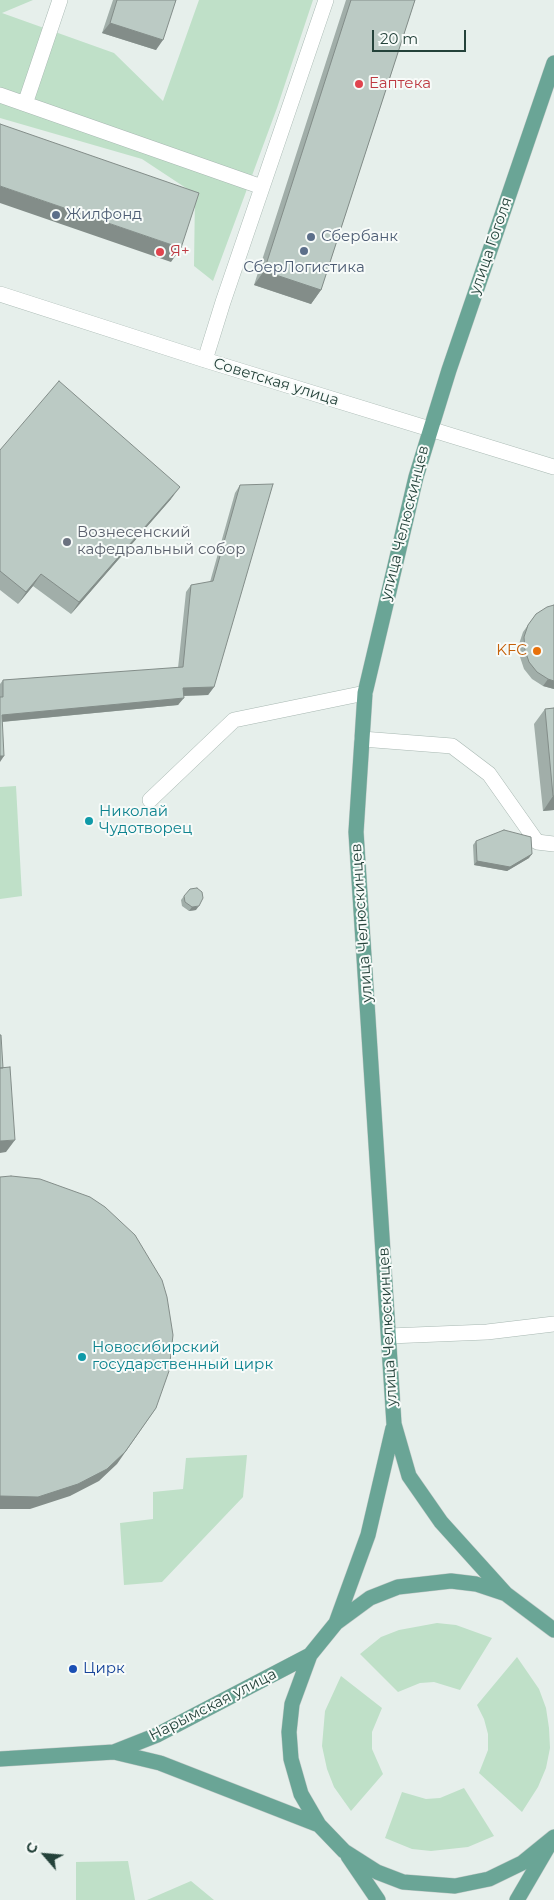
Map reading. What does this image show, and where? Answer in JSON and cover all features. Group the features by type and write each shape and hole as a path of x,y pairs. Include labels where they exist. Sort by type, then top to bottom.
{"main road":[{"name":"улица Гоголя","path":"429,429 554,63"},
{"name":"улица Челюскинцев","path":"429,429 392,575 365,694 356,832 394,1424 409,1476 441,1522 506,1594"},
{"name":"улица Челюскинцев","path":"336,1623 368,1535 394,1424"},
{"path":"378,1900 344,1851 319,1825 302,1794 291,1759 289,1732 292,1704 310,1655 336,1623 370,1598 398,1587 451,1581 476,1584 506,1594 554,1630"},
{"name":"Нарымская улица","path":"114,1752 157,1735 310,1655"},
{"name":"Нарымская улица","path":"0,1759 114,1752 160,1763 319,1825"},
{"path":"344,1851 377,1872 403,1882 455,1886 490,1879 522,1863 554,1838"},
{"path":"517,1900 554,1838"}],"street":[{"path":"25,104 60,0"},
{"path":"205,360 326,0"},
{"path":"0,95 262,187"},
{"name":"Советская улица","path":"0,294 205,360 554,467"},
{"path":"150,800 234,720 365,694"},
{"path":"362,739 452,746 489,774 537,842 554,844"},
{"path":"389,1336 487,1332 554,1324"}],"green space":[{"path":"0,0 33,0 2,13 114,53 163,101 199,0 313,0 277,108 213,281 194,266 195,194 142,159 0,118"},
{"path":"16,786 22,896 0,899 0,787"},
{"path":"247,1455 243,1497 162,1582 124,1585 120,1523 153,1519 153,1492 183,1489 186,1458"},
{"path":"437,1623 456,1625 492,1638 460,1690 434,1682 420,1683 398,1692 360,1654 381,1637 399,1630"},
{"path":"517,1657 539,1689 546,1708 550,1748 546,1768 538,1787 522,1812 479,1773 488,1750 488,1734 484,1719 477,1705"},
{"path":"341,1676 382,1708 372,1732 372,1749 383,1774 351,1811 334,1787 327,1769 322,1746 325,1711"},
{"path":"464,1788 494,1836 468,1847 431,1851 412,1849 385,1838 402,1792 426,1799 440,1798"},
{"path":"128,1861 135,1900 76,1900 76,1862"},
{"path":"191,1881 214,1900 147,1900"}],"building":[{"path":"117,0 176,0 163,40 110,23"},
{"path":"351,0 415,0 321,290 264,271"},
{"path":"0,124 199,193 181,248 0,186"},
{"name":"Вознесенский кафедральный собор","path":"59,381 180,487 79,602 41,574 26,592 0,571 0,450"},
{"path":"273,484 214,687 183,688 184,698 2,715 4,756 0,756 0,697 3,697 3,680 183,667 191,585 213,581 240,485"},
{"name":"KFC","path":"554,605 554,681 537,672 529,662 525,650 524,637 528,625 536,614"},
{"path":"554,708 554,796 553,796 545,709"},
{"path":"504,830 531,837 532,854 510,867 477,861 476,841"},
{"path":"197,888 202,892 203,898 199,906 192,907 185,902 184,896 190,889"},
{"path":"1,1035 3,1068 0,1068"},
{"path":"10,1067 15,1140 0,1141 0,1068"},
{"name":"Новосибирский государственный цирк","path":"11,1176 40,1179 90,1197 105,1207 135,1235 162,1280 167,1297 173,1335 169,1371 156,1408 125,1452 107,1469 78,1484 38,1497 0,1496 0,1177"}],"place":[{"name":"Еаптека","path":"359,84"},
{"name":"Жилфонд","path":"56,215"},
{"name":"Сбербанк","path":"311,237"},
{"name":"СберЛогистика","path":"304,251"},
{"name":"Я+","path":"160,252"},
{"name":"Вознесенский кафедральный собор","path":"67,542"},
{"name":"KFC","path":"537,651"},
{"name":"Николай Чудотворец","path":"89,821"},
{"name":"Новосибирский государственный цирк","path":"82,1357"},
{"name":"Цирк","path":"73,1669"}]}
